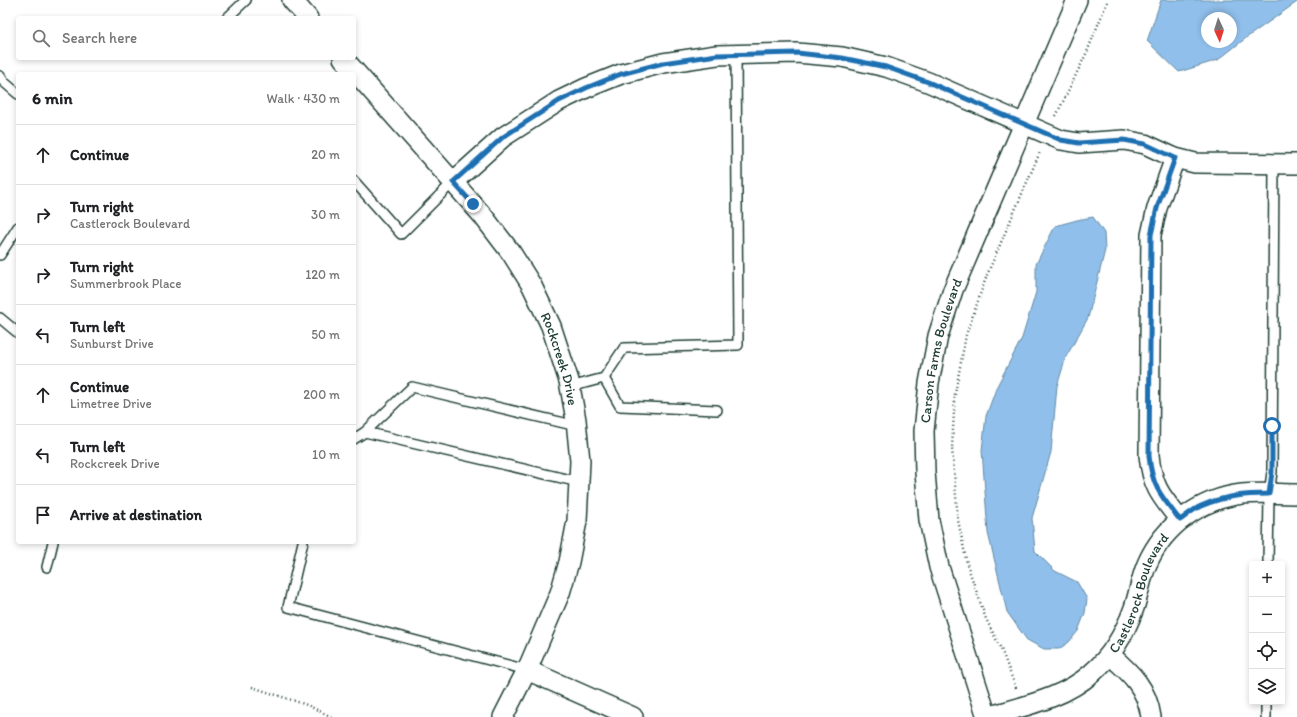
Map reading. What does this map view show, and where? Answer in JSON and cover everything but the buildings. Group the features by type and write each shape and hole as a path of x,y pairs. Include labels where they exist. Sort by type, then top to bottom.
{"street":[{"path":"292,0 306,16"},
{"name":"Carson Farms Boulevard","path":"987,717 939,567 929,520 925,472 924,431 929,383 938,336 953,290 1077,0"},
{"path":"453,182 503,137 559,101 586,88 621,74 663,63 717,55 736,54 797,53 842,58 886,67 928,82 1061,140 1079,143 1124,140 1145,144 1175,158 1195,163 1297,164"},
{"name":"Rockcreek Drive","path":"346,60 453,182 512,254 532,286 551,326 570,387 577,426 580,461 577,521 569,562 560,593 527,670 503,717"},
{"path":"1175,158 1157,208 1151,235 1149,456 1150,472 1157,490 1180,520"},
{"name":"Castlerock Boulevard","path":"987,717 1048,700 1071,689 1092,674 1110,655 1124,632 1134,608 1147,564 1160,541 1180,520 1200,506 1222,498 1244,494 1297,494"},
{"path":"1110,655 1130,672 1142,690 1150,709 1151,717"},
{"path":"527,670 633,717"}],"lane":[{"path":"229,16 246,0"},
{"path":"570,387 604,378 624,348 738,345 736,54"},
{"path":"0,76 4,82 16,92"},
{"path":"1268,561 1269,494 1272,472 1274,164"},
{"path":"356,183 401,234 453,182"},
{"path":"0,255 16,230"},
{"path":"0,318 16,331"},
{"path":"604,378 620,406 717,410"},
{"path":"356,438 365,432 412,388 577,426"},
{"path":"365,432 579,482"},
{"path":"47,567 53,544"},
{"path":"302,544 288,607 527,670"},
{"path":"1266,705 1266,717"}],"path":[{"path":"1023,707 1001,649 986,619 967,564 958,520 952,448 955,394 966,335 987,274 1047,135 1087,52 1108,0"},
{"path":"252,687 307,704 332,717"}],"water":[{"path":"1161,0 1297,0 1297,2 1237,45 1237,12 1201,12 1201,48 1233,48 1218,60 1179,72 1147,41"},
{"path":"1093,217 1104,233 1105,250 1088,318 1066,357 1057,386 1051,452 1032,518 1035,551 1055,571 1077,582 1087,599 1085,613 1078,631 1069,642 1059,649 1044,649 1027,640 1007,612 988,533 982,450 986,416 997,386 1022,338 1036,292 1036,264 1055,226"}],"route":[{"path":"473,204 453,182 503,137 559,101 621,74 663,63 717,55 797,53 842,58 886,67 928,82 1061,140 1079,143 1124,140 1145,144 1175,158 1157,208 1151,235 1149,456 1150,472 1157,490 1180,520 1200,506 1222,498 1244,494 1269,494 1272,472 1272,426"}]}
